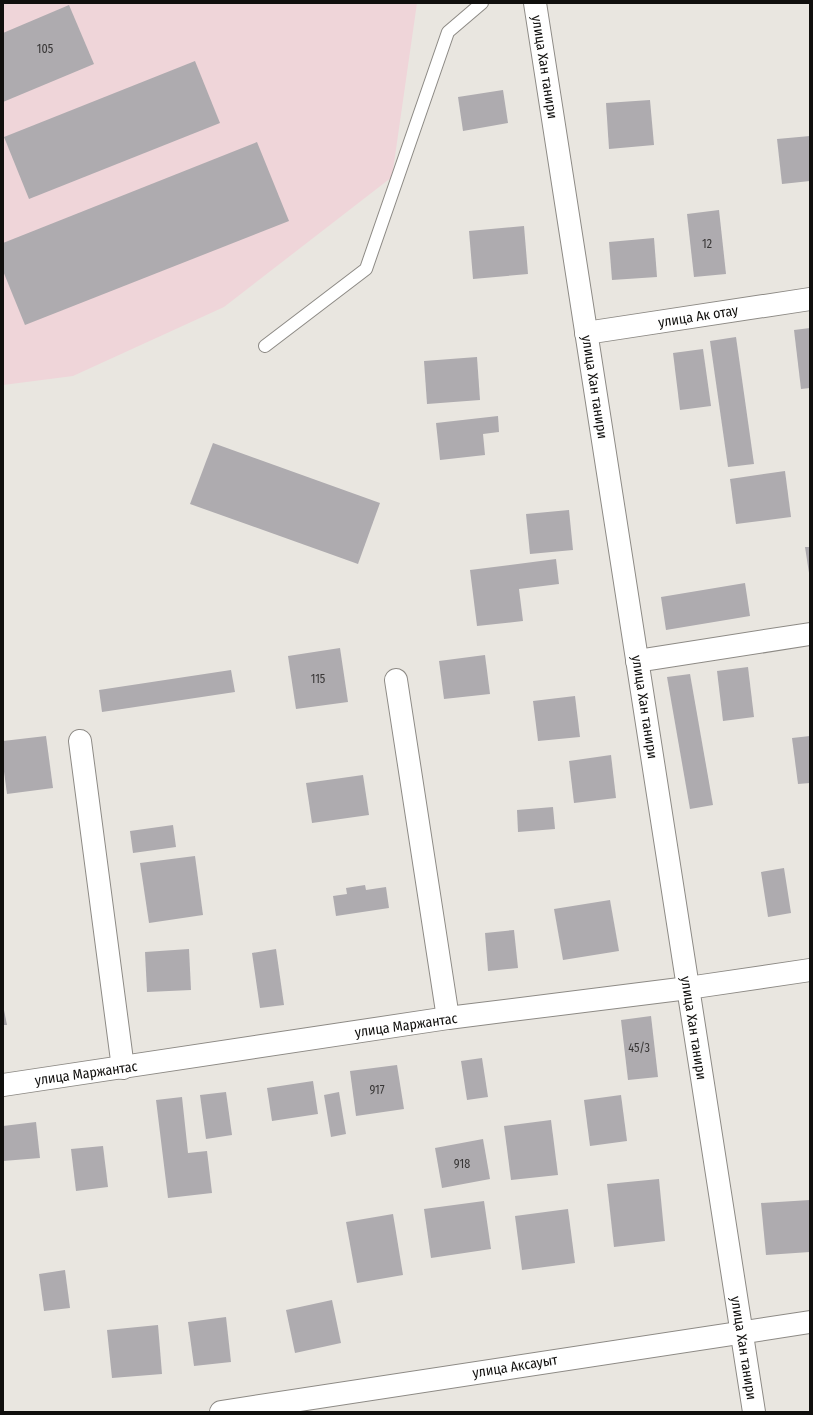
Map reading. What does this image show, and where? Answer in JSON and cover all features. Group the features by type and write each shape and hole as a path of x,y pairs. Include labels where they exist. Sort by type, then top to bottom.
{"street":[{"name":"улица Хан танири","path":"535,3 754,1412"},
{"name":"улица Ак отау","path":"586,333 810,299"},
{"path":"637,661 810,634"},
{"path":"396,680 448,1018"},
{"path":"80,741 122,1068"},
{"name":"улица Маржантас","path":"3,1085 448,1018 688,988 810,970"},
{"name":"улица Аксауыт","path":"221,1412 741,1331 810,1322"}],"lane":[{"path":"265,346 366,269 448,32 482,3"}],"shaded area":[{"path":"3,3 417,3 392,177 224,307 73,376 3,385"}],"building":[{"path":"69,5 94,64 3,102 3,33"},
{"path":"195,61 220,123 29,199 4,137"},
{"path":"503,90 508,123 463,131 458,97"},
{"path":"650,100 654,145 609,149 606,103"},
{"path":"810,136 810,181 782,184 777,139"},
{"path":"257,142 289,221 25,325 3,271 3,243"},
{"path":"719,210 726,274 694,277 687,214"},
{"path":"524,226 528,274 473,279 469,231"},
{"path":"654,238 657,277 612,280 609,242"},
{"path":"810,328 810,388 801,389 794,330"},
{"path":"736,337 754,464 728,467 710,341"},
{"path":"703,349 711,406 680,410 673,353"},
{"path":"477,357 480,400 427,404 424,361"},
{"path":"498,416 499,432 483,434 485,455 440,460 436,423"},
{"path":"213,443 380,503 358,564 190,504"},
{"path":"785,471 791,517 736,524 730,479"},
{"path":"569,510 573,550 530,554 526,514"},
{"path":"805,547 810,547 810,573 809,573"},
{"path":"556,559 559,584 519,589 523,621 477,626 470,570"},
{"path":"745,583 750,616 666,630 661,597"},
{"path":"340,648 348,702 296,709 288,656"},
{"path":"485,655 490,694 444,699 439,661"},
{"path":"748,667 754,717 723,721 717,671"},
{"path":"231,670 235,692 102,712 99,690"},
{"path":"690,674 713,805 690,809 667,677"},
{"path":"575,696 580,737 538,741 533,701"},
{"path":"46,736 53,788 7,794 3,764 3,741"},
{"path":"810,736 810,783 798,784 792,738"},
{"path":"611,755 616,798 574,803 569,761"},
{"path":"363,775 369,815 312,823 306,783"},
{"path":"553,807 555,829 518,832 517,810"},
{"path":"173,825 176,847 133,853 130,831"},
{"path":"195,856 203,915 149,923 140,863"},
{"path":"784,868 791,913 768,917 761,872"},
{"path":"365,885 366,890 386,887 389,908 336,916 333,896 347,894 346,888"},
{"path":"610,900 619,951 563,960 554,909"},
{"path":"514,930 518,968 488,971 485,933"},
{"path":"189,949 191,990 147,992 145,952"},
{"path":"276,949 284,1005 260,1008 252,953"},
{"path":"3,1005 7,1025 3,1025"},
{"path":"651,1016 658,1077 628,1080 621,1020"},
{"path":"482,1058 488,1097 467,1100 461,1061"},
{"path":"397,1065 404,1109 356,1116 350,1071"},
{"path":"313,1081 318,1114 272,1121 267,1088"},
{"path":"226,1092 232,1135 206,1139 200,1095"},
{"path":"339,1092 346,1134 331,1137 324,1095"},
{"path":"621,1095 627,1141 590,1146 584,1100"},
{"path":"182,1097 188,1153 207,1151 212,1193 168,1198 156,1100"},
{"path":"551,1120 558,1175 511,1180 504,1126"},
{"path":"36,1122 40,1158 3,1161 3,1126"},
{"path":"483,1139 490,1179 442,1188 435,1148"},
{"path":"103,1146 108,1187 76,1191 71,1149"},
{"path":"659,1179 665,1241 614,1247 607,1184"},
{"path":"810,1200 810,1252 766,1255 761,1203"},
{"path":"484,1201 491,1249 431,1258 424,1209"},
{"path":"568,1209 575,1263 522,1270 515,1216"},
{"path":"393,1214 403,1275 357,1283 346,1222"},
{"path":"65,1270 70,1308 44,1311 39,1274"},
{"path":"332,1300 341,1343 295,1353 286,1310"},
{"path":"226,1317 231,1362 194,1366 188,1322"},
{"path":"158,1325 162,1374 112,1378 107,1330"}]}
